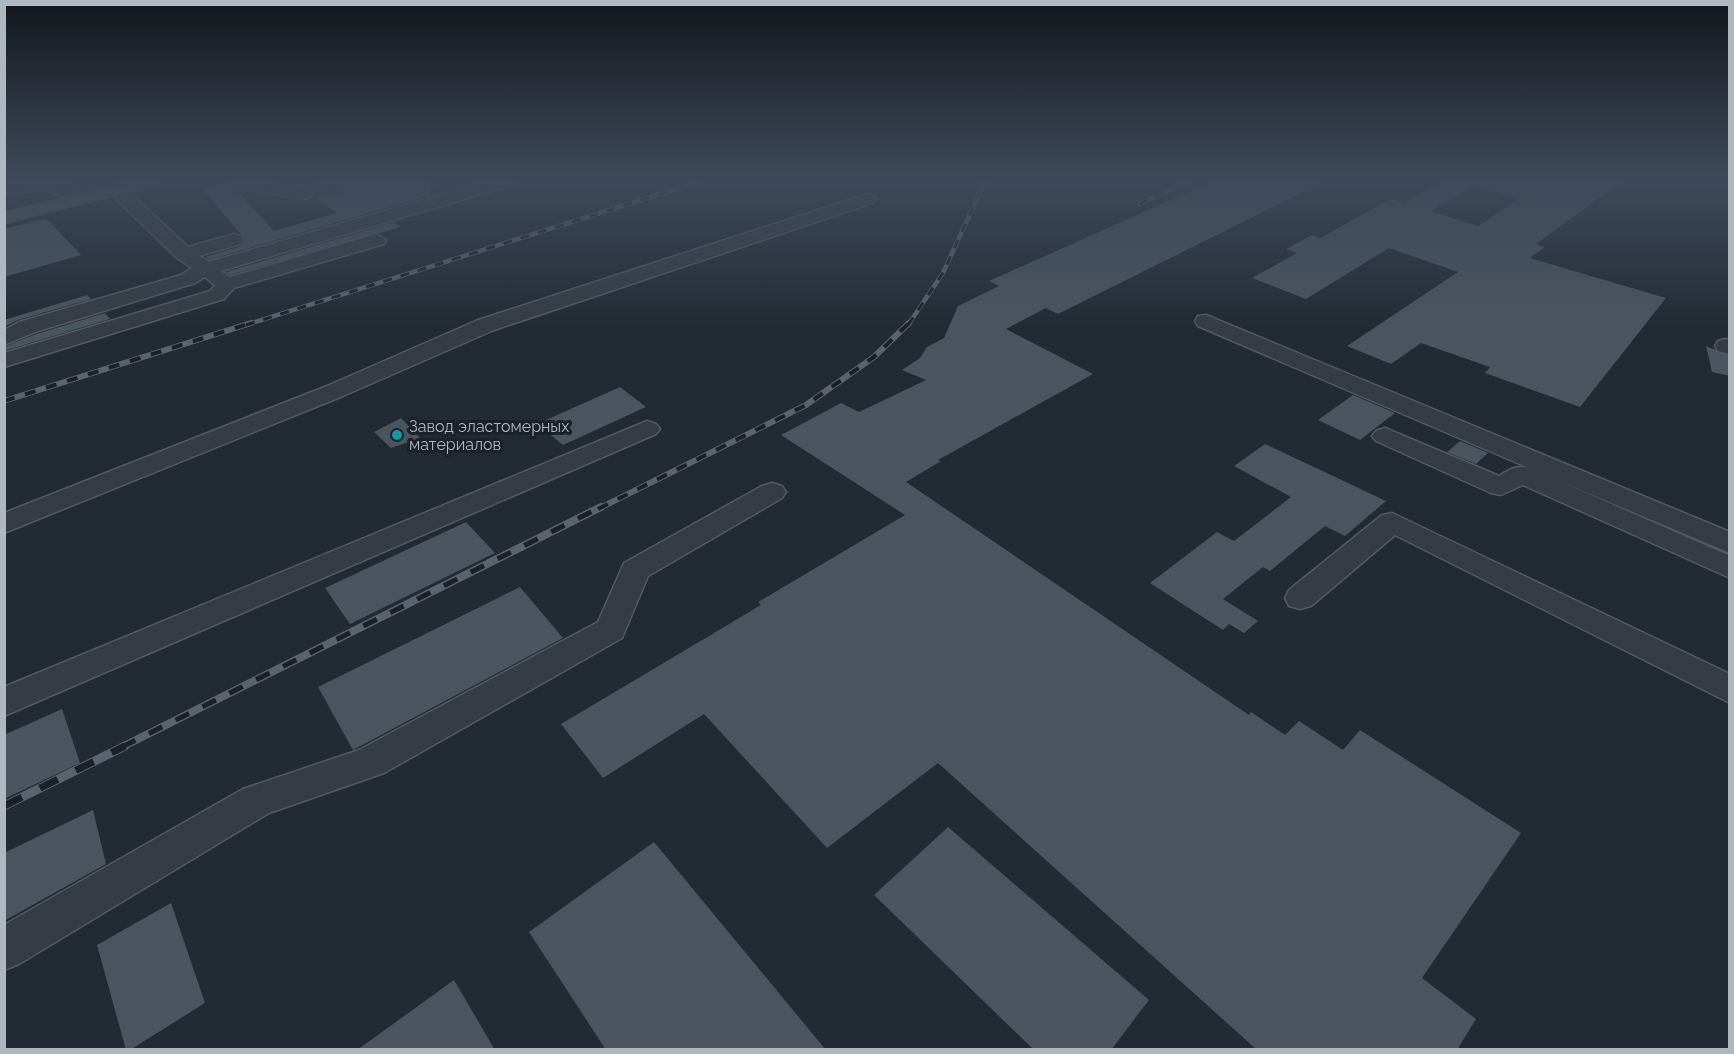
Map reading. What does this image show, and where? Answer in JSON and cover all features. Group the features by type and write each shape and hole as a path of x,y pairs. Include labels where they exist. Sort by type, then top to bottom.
{"lane":[{"path":"159,230 203,270 227,284"},
{"path":"4,339 27,327 188,279 203,270 339,230"},
{"path":"4,524 335,391 486,325 773,230"},
{"path":"184,254 253,235"},
{"path":"4,360 217,295 227,284 377,240"},
{"path":"1206,321 1730,543"},
{"path":"4,702 647,429"},
{"path":"1384,436 1501,487 1521,474 1730,568"},
{"path":"4,949 256,801 371,762 611,630 635,570 772,492"},
{"path":"1300,598 1392,522 1730,690"}],"building":[{"path":"4,230 58,230 81,255 4,277"},
{"path":"237,230 310,230 209,260 205,257 242,246 245,239"},
{"path":"366,230 390,230 230,275 226,272"},
{"path":"1103,230 1226,230 1058,314 1046,308 1006,329 1093,374 938,460 941,461 906,482 1249,715 1251,712 1285,735 1299,721 1343,750 1360,730 1521,833 1422,978 1476,1019 1457,1050 1257,1050 938,763 827,848 704,714 603,778 561,724 761,605 758,602 905,515 781,435 841,403 859,412 926,380 902,370 920,358 927,347 944,338 958,306 999,286 989,281"},
{"path":"1334,230 1555,230 1536,244 1545,247 1530,258 1666,298 1580,407 1485,373 1490,367 1421,343 1391,364 1347,346 1458,272 1389,248 1306,299 1252,278 1297,253 1286,249 1312,235 1320,238"},
{"path":"87,295 91,299 18,320 4,327 4,320"},
{"path":"105,313 110,319 4,351 4,347 36,334"},
{"path":"1706,346 1730,356 1730,376 1712,372"},
{"path":"620,387 646,407 563,445 537,424"},
{"path":"1353,395 1395,413 1360,440 1318,420"},
{"name":"Завод эластомерных материалов","path":"401,418 420,438 391,448 374,432"},
{"path":"1460,441 1488,453 1476,464 1447,452"},
{"path":"1265,444 1386,501 1345,536 1325,526 1270,571 1263,567 1223,599 1258,621 1244,633 1229,624 1223,630 1150,583 1217,532 1234,541 1291,497 1234,466"},
{"path":"466,522 495,553 350,624 325,588"},
{"path":"520,587 563,638 353,750 318,687"},
{"path":"62,709 80,763 4,799 4,735"},
{"path":"93,810 106,864 4,921 4,853"},
{"path":"948,827 1149,1000 1111,1050 1034,1050 874,895"},
{"path":"654,842 826,1050 606,1050 529,932"},
{"path":"171,903 205,1003 130,1050 126,1050 97,945"},
{"path":"454,980 495,1050 357,1050"}],"railway":[{"path":"246,325 546,230"},
{"path":"908,325 943,273 963,230"},
{"path":"4,401 251,323"},
{"path":"598,509 806,405 874,357 909,323"},
{"path":"122,747 601,507"},
{"path":"4,806 125,746"}],"place":[{"name":"Завод эластомерных материалов","path":"397,435"}]}
